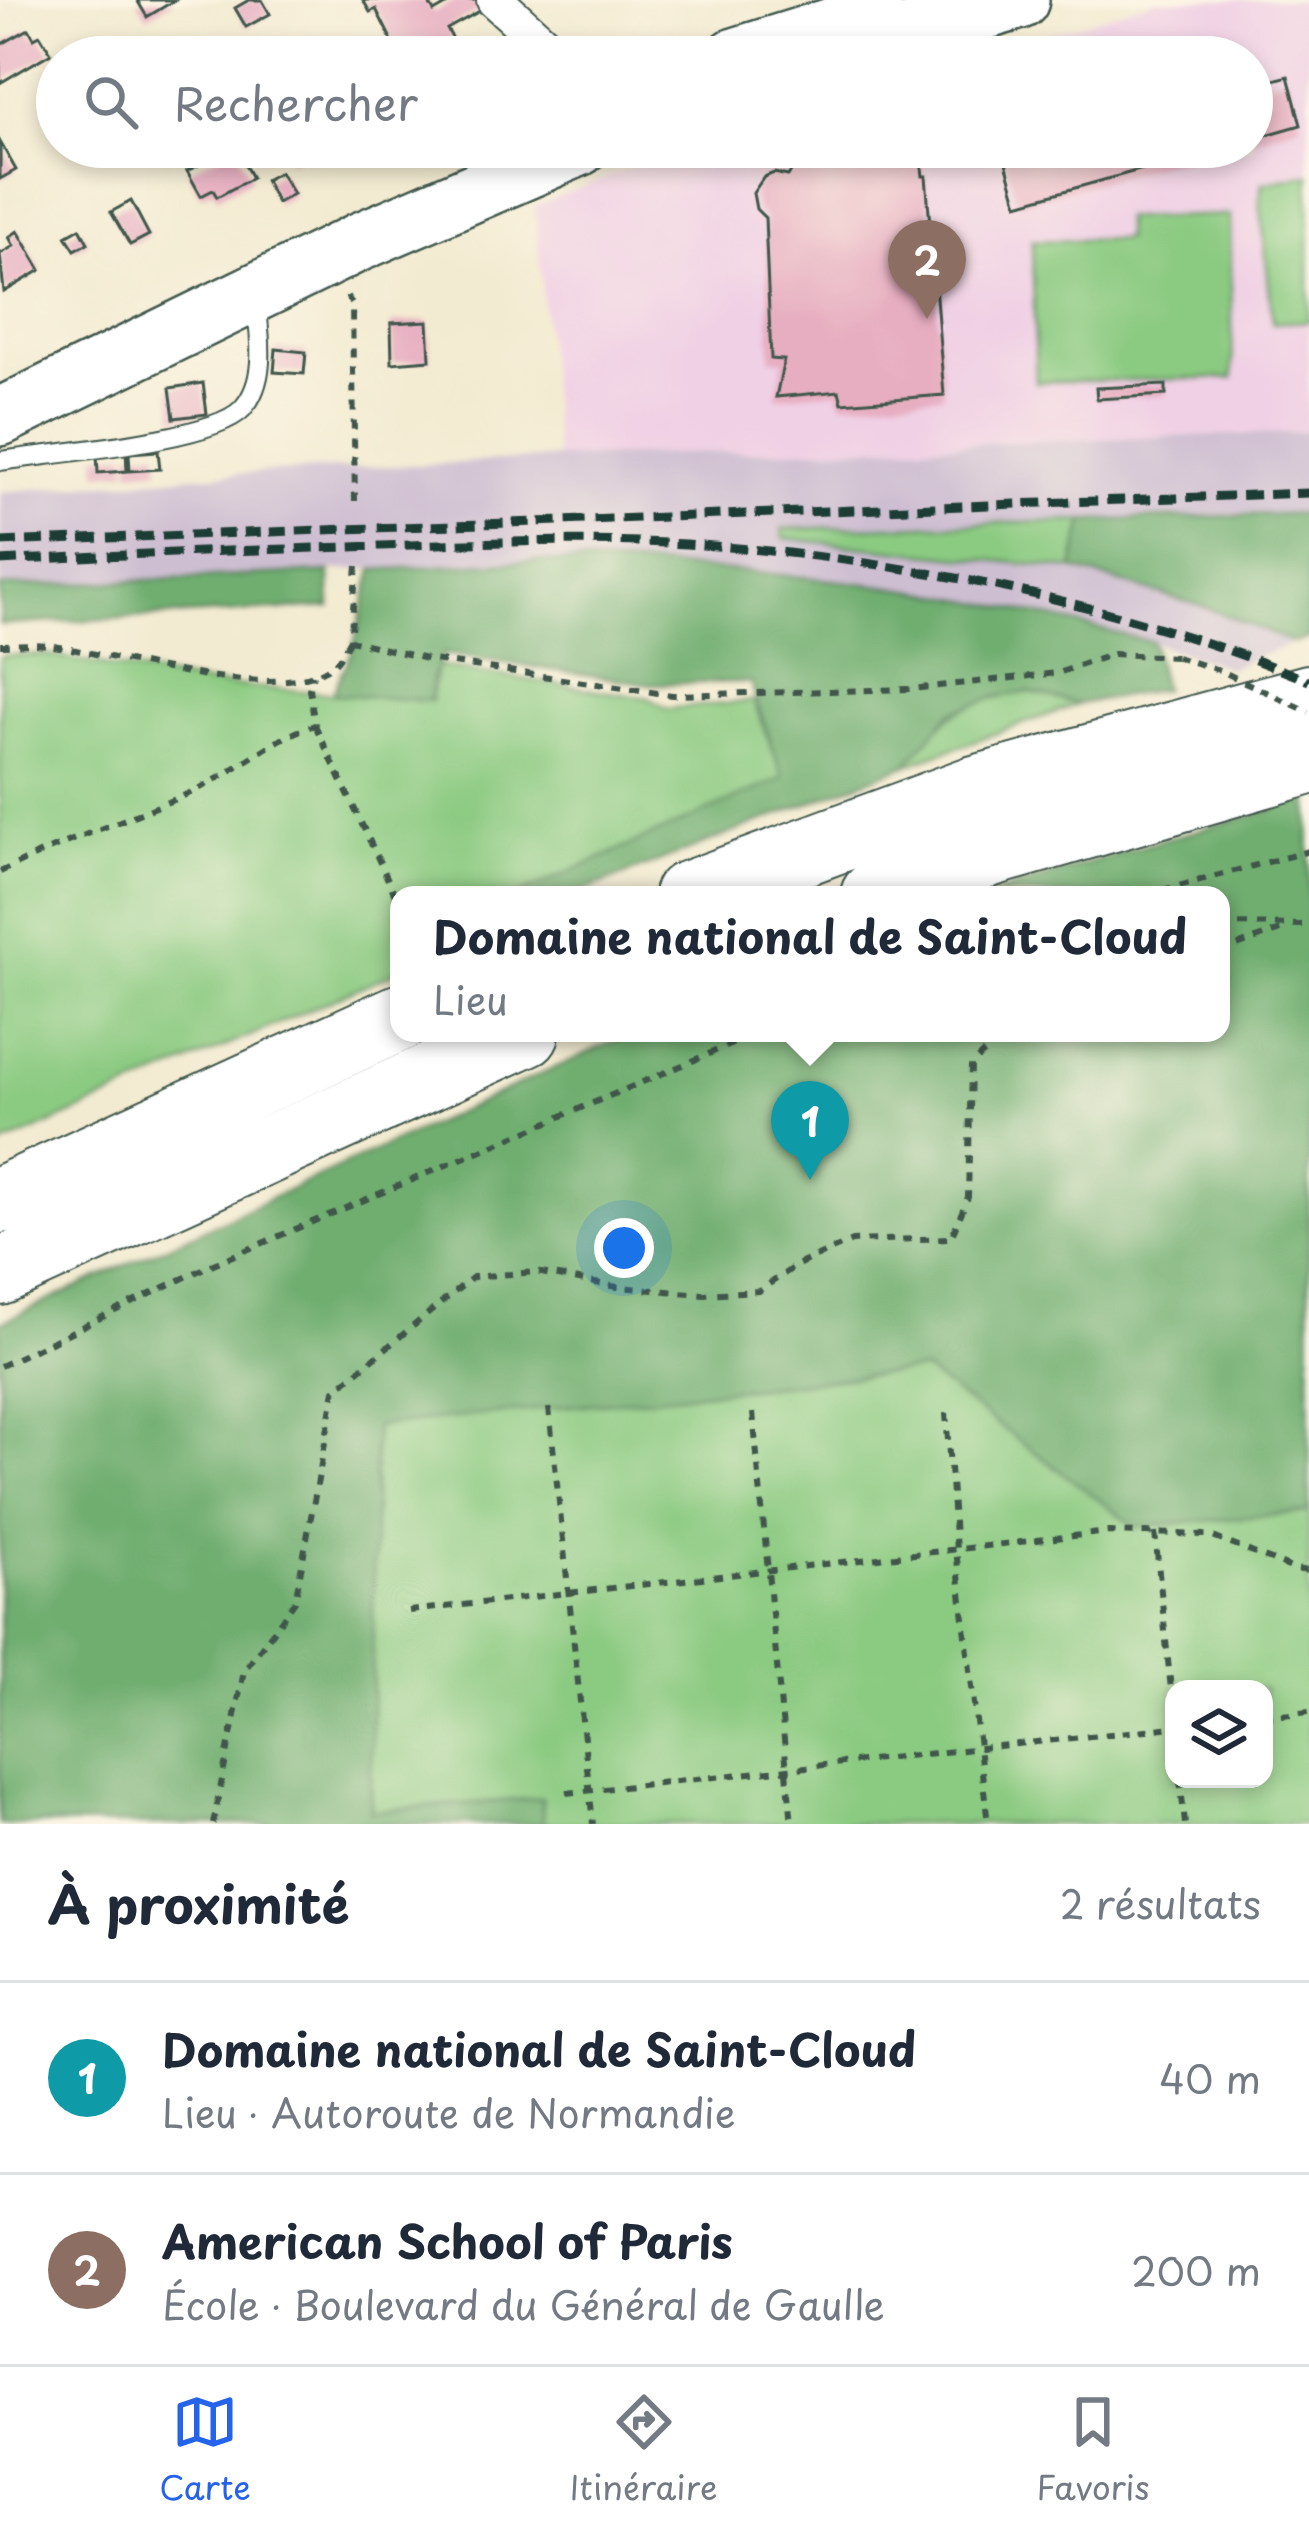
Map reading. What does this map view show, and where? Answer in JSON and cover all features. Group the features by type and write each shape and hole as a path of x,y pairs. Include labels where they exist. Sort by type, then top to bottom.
{"highway":[{"path":"711,886 975,789 1309,698"},
{"path":"899,886 991,853 1309,761"},
{"path":"0,1200 390,1022"},
{"path":"0,1273 506,1042"}],"main road":[{"path":"805,36 924,0"},
{"path":"901,36 1020,0"},
{"path":"1,417 42,369 464,168"},
{"path":"1,417 359,242 530,168"}],"street":[{"path":"495,0 534,36"}],"lane":[{"path":"1,417 191,432 225,422 243,408 255,389 261,363 256,294"}],"path":[{"path":"340,285 352,304 355,501"},
{"path":"0,645 45,644 152,668 255,680 313,674 335,664 350,640 357,566"},
{"path":"350,640 426,659 672,695 912,689 1058,673 1113,654 1176,657 1219,670 1309,712"},
{"path":"313,674 309,688 315,724 391,886"},
{"path":"0,872 135,812 183,796 315,724"},
{"path":"1179,886 1309,851"},
{"path":"1230,924 1309,925"},
{"path":"1230,949 1292,926"},
{"path":"0,1366 211,1265 737,1042"},
{"path":"213,1824 244,1671 295,1601 335,1390 472,1277 536,1272 617,1287 704,1294 759,1291 797,1265 852,1241 952,1238 968,1197 971,1065 995,1042"},
{"path":"549,1408 593,1824"},
{"path":"753,1413 792,1824"},
{"path":"946,1413 956,1550 988,1824"},
{"path":"409,1611 1109,1532 1208,1534 1309,1571"},
{"path":"1155,1534 1170,1680"},
{"path":"1273,1716 1309,1712"},
{"path":"567,1793 1165,1724"},
{"path":"1181,1788 1185,1824"}],"shaded area":[{"path":"1157,0 1309,0 1309,432 556,458 535,206 630,168 1273,168 1273,36 1041,36"},
{"path":"1309,432 1309,513 782,529 784,538 1073,569 1205,607 1293,643 1229,668 1152,642 1032,612 885,586 638,565 534,561 0,587 0,492 192,476 556,458"}],"green space":[{"path":"1309,174 1309,321 1273,323 1260,201 1263,183"},
{"path":"1230,215 1233,378 1036,382 1032,241 1124,239 1124,218"},
{"path":"1309,513 1309,638 1293,643 1205,607 1073,569 1084,521"},
{"path":"1084,521 1073,569 784,538 782,529"},
{"path":"534,561 795,576 882,586 984,603 1152,642 1163,689 1079,704 1029,692 996,697 951,712 906,765 597,886 537,886 783,778 750,682 651,684 443,654 432,677 431,701 332,694 352,652 373,570"},
{"path":"330,572 330,607 0,625 0,587"},
{"path":"47,655 203,683 430,701 437,666 649,698 667,709 753,701 784,778 538,886 390,886 390,974 0,1146 0,656"},
{"path":"1030,692 1079,704 906,765 933,732 958,712"},
{"path":"1309,800 1309,1824 0,1824 0,1323 611,1042 1230,1042 1230,886 1018,886"},
{"path":"1309,800 1309,1512 1136,1527 924,1370 375,1426 371,1811 542,1798 543,1824 0,1824 0,1323 611,1042 1230,1042 1230,886 1018,886"}],"building":[{"path":"137,0 175,0 147,17"},
{"path":"249,0 262,0 270,14 246,27 235,8"},
{"path":"363,0 427,0 434,12 455,0 479,0 487,7 447,29 451,36 390,36 376,9 370,12"},
{"path":"29,29 36,37 36,62 0,83 0,45"},
{"path":"1288,76 1301,125 1273,133 1273,80"},
{"path":"0,142 16,170 0,179"},
{"path":"247,168 252,178 217,197 213,190 201,196 187,171"},
{"path":"793,168 922,168 944,395 842,403 839,391 776,397 784,360 771,359 765,218 756,209 753,193 764,177 788,176"},
{"path":"1008,168 1147,168 1018,204"},
{"path":"280,172 293,194 277,203 265,180"},
{"path":"131,201 149,235 130,245 111,212"},
{"path":"80,228 88,243 75,250 66,236"},
{"path":"18,231 41,270 4,292 0,254 14,246 9,237"},
{"path":"428,321 430,360 392,363 391,323"},
{"path":"276,349 306,352 304,374 274,372"},
{"path":"203,383 207,414 174,418 170,388"},
{"path":"1166,385 1166,395 1097,399 1096,388"},
{"path":"158,451 160,469 130,471 129,453"},
{"path":"126,453 127,471 98,473 97,455"}],"railway":[{"path":"0,542 1309,493"},
{"path":"0,561 511,542 727,547 876,564 1023,592 1168,630 1309,681"}],"place":[{"name":"American School of Paris","path":"927,319"},
{"name":"Domaine national de Saint-Cloud","path":"810,1180"}]}
